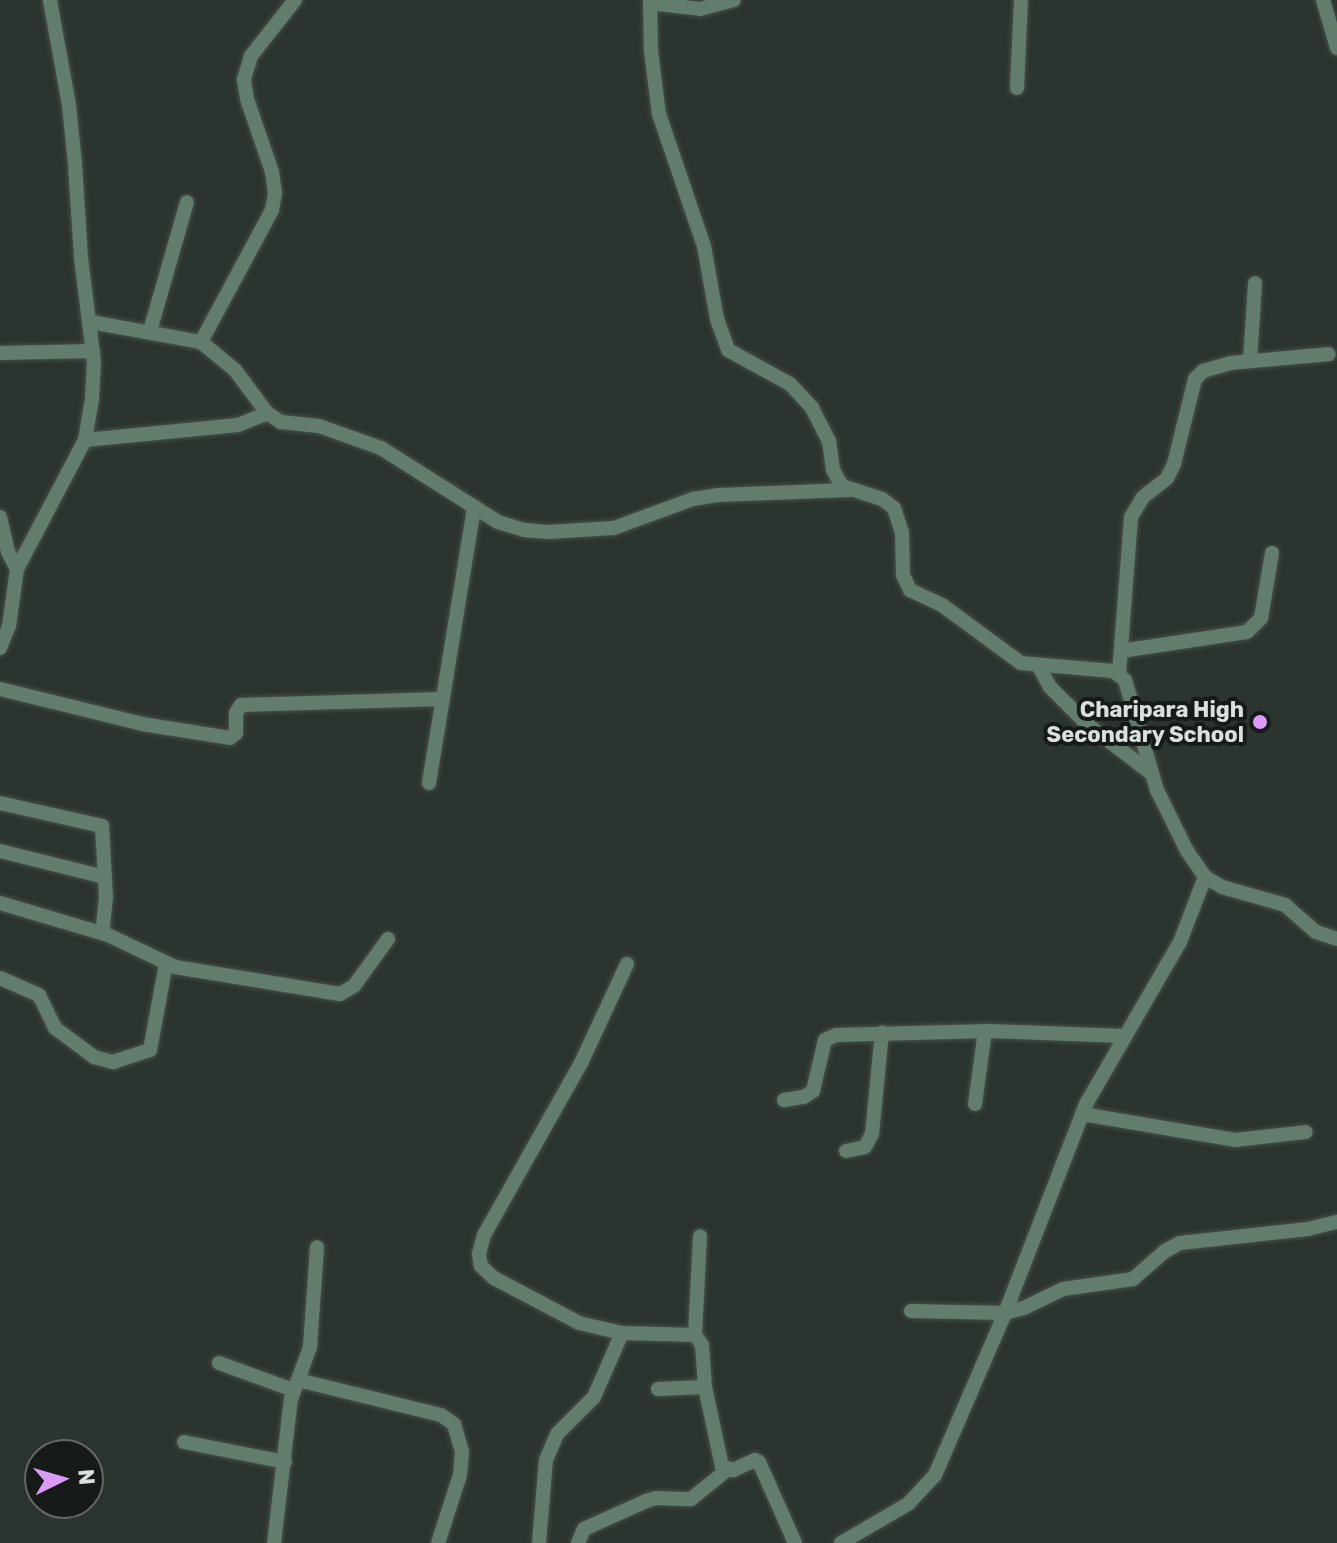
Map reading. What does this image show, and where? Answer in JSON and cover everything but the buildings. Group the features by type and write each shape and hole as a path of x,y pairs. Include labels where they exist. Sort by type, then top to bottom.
{"street":[{"path":"0,648 9,626 17,569 85,440 92,399 91,322 81,257 69,105 50,0"},
{"path":"201,342 272,210 275,193 272,172 247,99 244,79 251,56 295,0"},
{"path":"734,0 700,9 650,2 655,96 704,246 717,319 728,350 790,384 812,408 829,441 836,480 849,490"},
{"path":"1017,88 1021,0"},
{"path":"1323,0 1337,48"},
{"path":"150,331 187,202"},
{"path":"1250,361 1255,283"},
{"path":"91,322 201,342 235,370 267,413 281,422 319,426 381,448 498,522 548,532 614,528 693,499 719,495 849,490 875,497 894,508 902,533 903,575 910,590 942,605 1012,660 1039,667 1103,670 1119,674 1129,688 1151,773 1175,829 1205,877 1222,887 1285,905 1316,932 1337,939"},
{"path":"0,353 93,351"},
{"path":"1119,674 1128,532 1135,508 1167,478 1174,464 1195,379 1216,367 1329,354"},
{"path":"85,440 238,425 267,413"},
{"path":"429,783 474,507"},
{"path":"0,517 8,552 17,569"},
{"path":"1121,651 1247,632 1261,618 1272,553"},
{"path":"1039,667 1050,687 1088,725 1151,773"},
{"path":"0,689 142,724 230,738 236,733 236,713 241,705 442,699"},
{"path":"0,803 102,826 105,877 102,933"},
{"path":"0,851 105,877"},
{"path":"841,1543 908,1504 929,1485 1005,1313 1082,1114 1180,942 1205,877"},
{"path":"0,903 102,933 166,964 340,994 354,986 388,939"},
{"path":"0,978 39,995 55,1028 94,1057 113,1062 150,1050 166,964"},
{"path":"627,964 581,1063 484,1235 479,1254 481,1266 494,1278 542,1306 579,1323 622,1333 695,1335"},
{"path":"784,1100 804,1097 813,1091 825,1040 836,1035 985,1031 1125,1036"},
{"path":"975,1104 985,1031"},
{"path":"846,1151 865,1147 872,1134 882,1032"},
{"path":"1082,1114 1235,1140 1306,1132"},
{"path":"911,1311 1005,1313 1024,1308 1063,1289 1112,1285 1133,1279 1165,1251 1180,1243 1308,1229 1337,1222"},
{"path":"700,1236 695,1335 702,1345 705,1387 718,1458 727,1470"},
{"path":"279,1540 285,1462 296,1385 310,1347 317,1247"},
{"path":"539,1543 546,1460 557,1434 594,1397 622,1333"},
{"path":"219,1363 296,1385 441,1415 454,1424 462,1452 460,1475 438,1543"},
{"path":"658,1389 705,1387"},
{"path":"184,1442 285,1462"},
{"path":"578,1543 584,1529 646,1501 691,1499 727,1470 755,1460 759,1462 795,1543"}],"place":[{"name":"Charipara High Secondary School","path":"1260,722"}]}
